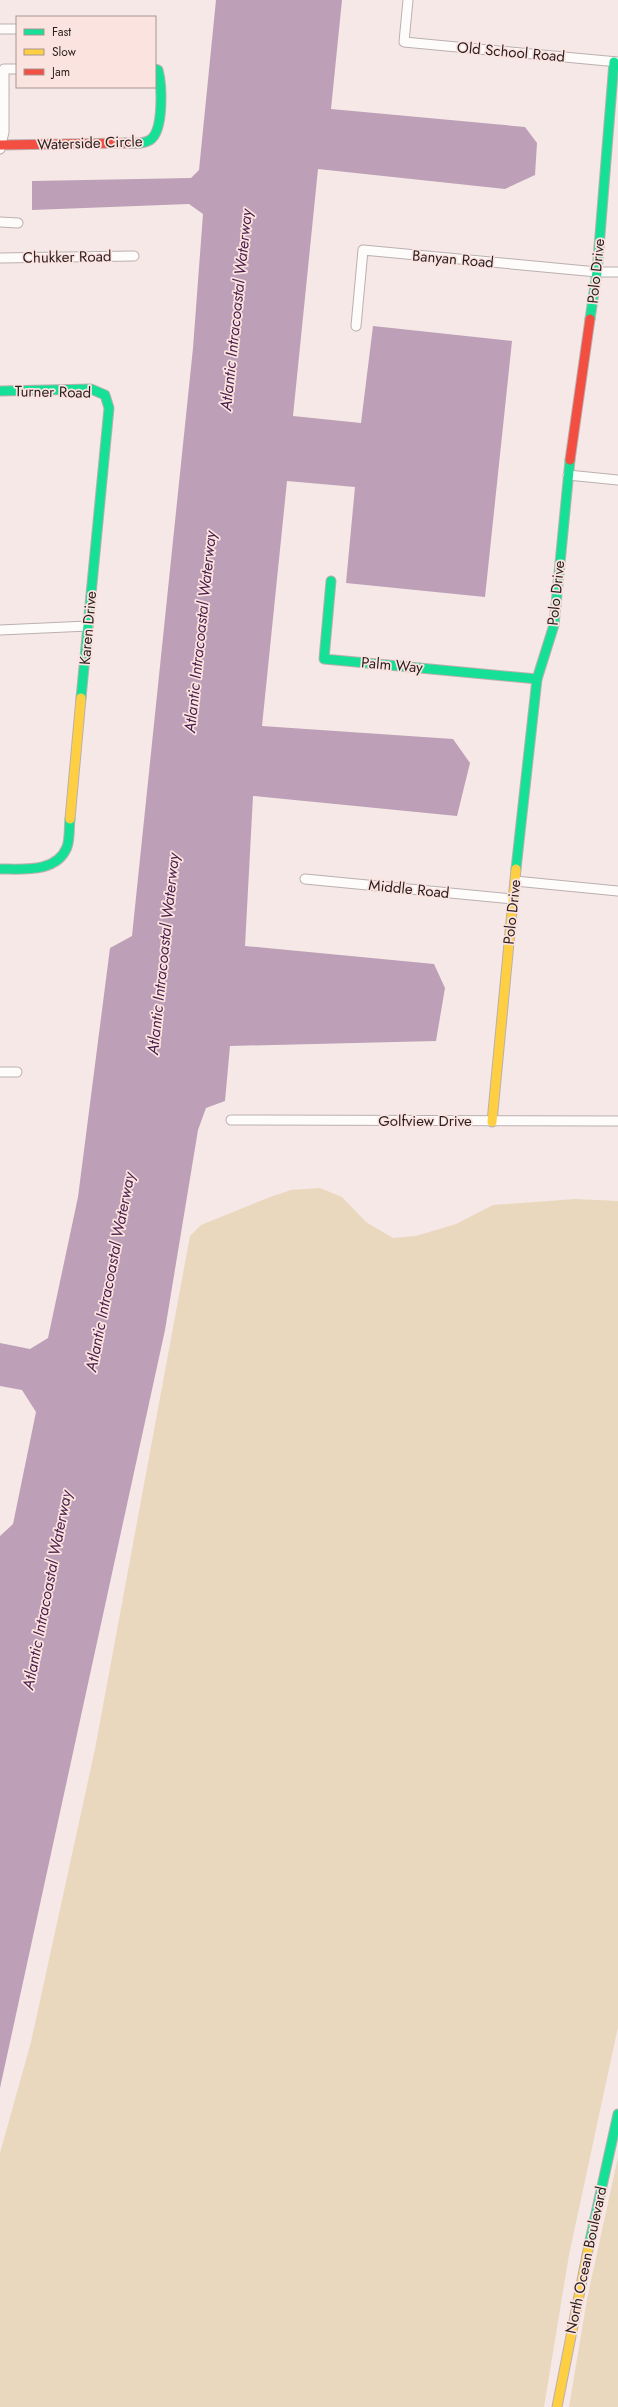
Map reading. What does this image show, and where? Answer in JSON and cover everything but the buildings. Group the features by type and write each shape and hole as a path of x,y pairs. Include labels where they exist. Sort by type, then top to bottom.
{"street":[{"name":"Old School Road","path":"408,0 404,42 616,62"},
{"path":"0,29 16,29"},
{"name":"Polo Drive","path":"492,1122 513,899 537,679 539,664 551,638 554,625 568,475 596,272 616,62"},
{"name":"Waterside Circle","path":"16,69 4,69 2,108 4,132 0,147 143,143 151,140 156,132 162,79 158,70 156,69"},
{"path":"0,222 18,222"},
{"name":"Banyan Road","path":"356,326 363,250 596,272 618,272"},
{"name":"Chukker Road","path":"0,258 134,256"},
{"name":"Turner Road","path":"0,391 91,389 105,395"},
{"name":"Karen Drive","path":"0,869 41,868 48,866 60,858 68,840 109,408 105,395"},
{"path":"568,475 618,480"},
{"name":"Palm Way","path":"331,581 324,659 537,679"},
{"path":"0,630 88,626"},
{"name":"Middle Road","path":"305,879 513,899"},
{"path":"515,881 618,891"},
{"path":"0,1072 17,1072"},
{"name":"Golfview Drive","path":"232,1120 492,1122 618,1121"},
{"name":"North Ocean Boulevard","path":"557,2407 578,2293 618,2114"}],"shaded area":[{"path":"320,1188 342,1197 366,1222 393,1238 416,1236 456,1224 493,1205 575,1199 618,1201 618,2027 569,2255 544,2407 0,2407 0,2153 31,2042 95,1749 190,1236 201,1225 270,1197 291,1190"},
{"path":"618,2157 618,2407 569,2407 587,2299"}],"water":[{"name":"Atlantic Intracoastal Waterway","path":"216,0 342,0 331,109 525,127 537,143 535,175 505,189 318,169 293,416 361,423 373,326 512,341 485,597 346,583 355,487 287,481 262,726 453,739 470,763 457,816 253,796 245,946 434,964 445,988 436,1041 230,1046 225,1101 206,1108 198,1130 165,1330 0,2088 0,1536 13,1524 36,1412 22,1390 0,1386 0,1343 30,1349 48,1338 78,1197 110,948 132,936 193,348 203,214 189,204 32,210 32,181 191,178 199,170"}],"traffic: fast":[{"path":"590,319 597,272 614,62"},
{"path":"125,143 144,143 155,135 160,118 161,107 159,77 158,70 156,69"},
{"path":"0,391 91,389 105,395 109,408 81,698"},
{"path":"516,869 537,679 554,625 570,460"},
{"path":"331,581 324,659 537,679"},
{"path":"0,869 38,868 56,861 67,847 70,819"},
{"path":"589,2245 618,2114"}],"traffic: slow":[{"path":"70,819 81,698"},
{"path":"492,1122 516,869"},
{"path":"557,2407 589,2245"}],"traffic: jam":[{"path":"1,145 125,143"},
{"path":"570,460 590,319"}]}
